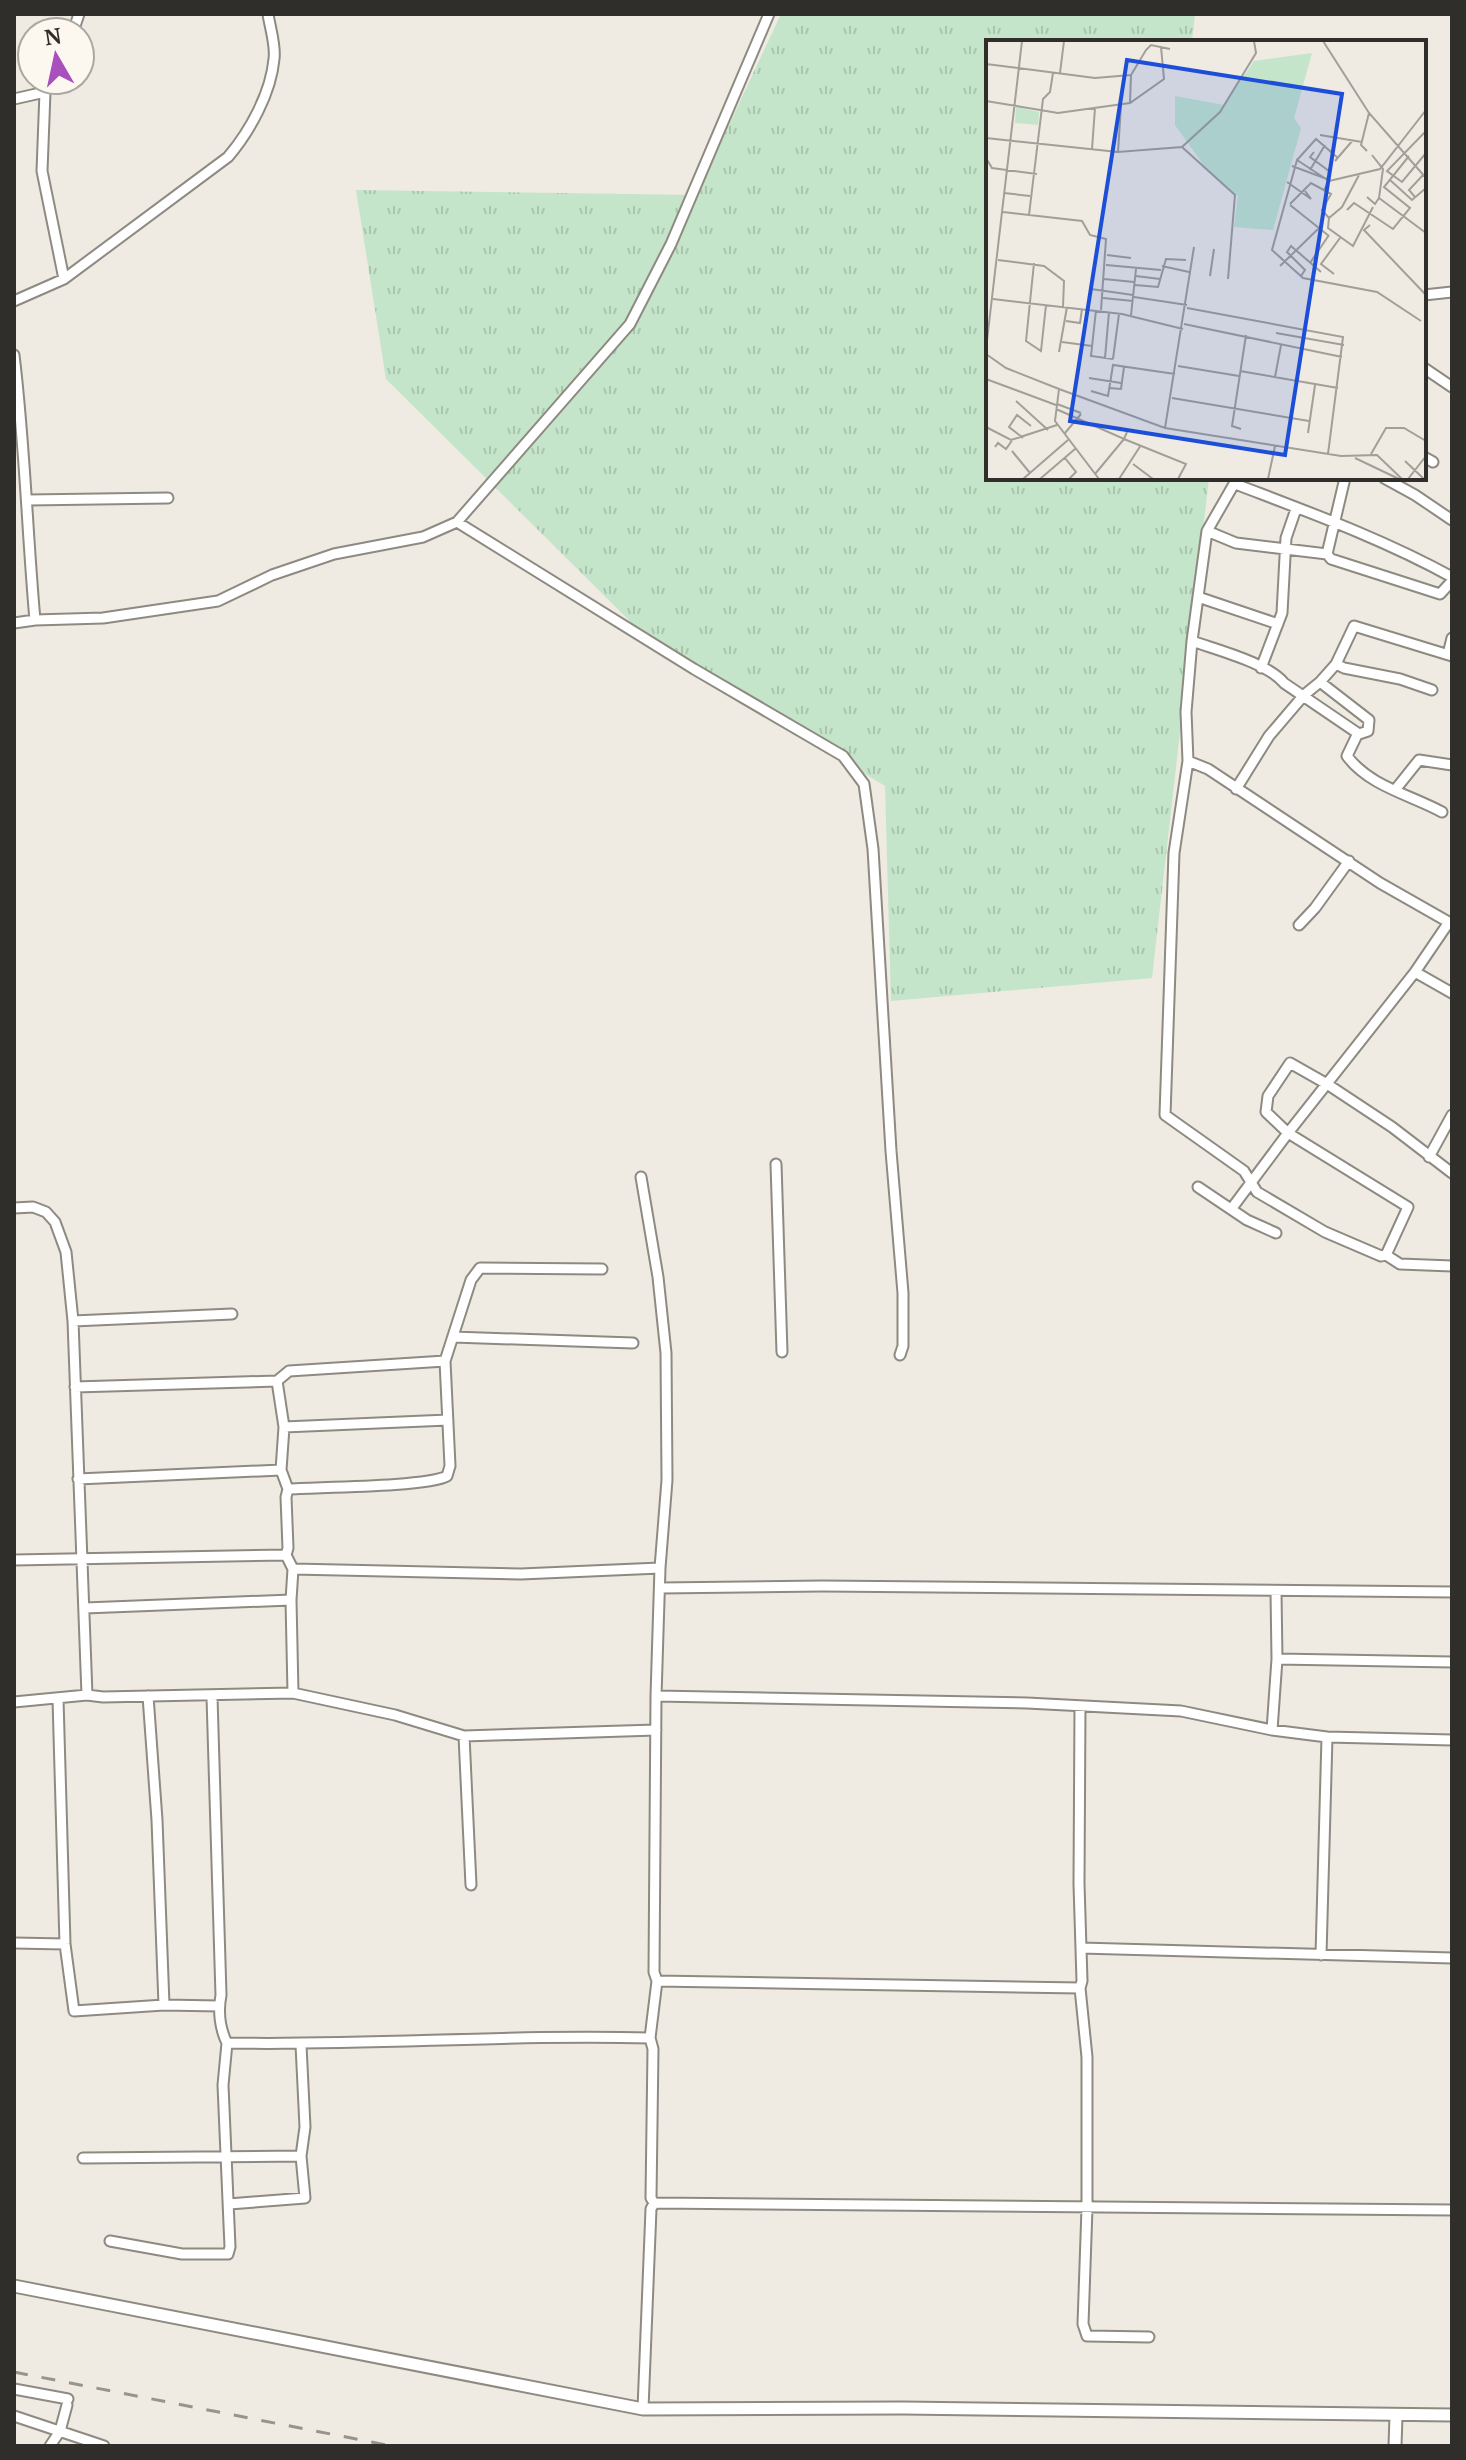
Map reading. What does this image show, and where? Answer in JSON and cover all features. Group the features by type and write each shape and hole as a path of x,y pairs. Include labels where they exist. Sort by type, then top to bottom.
{"street":[{"path":"14,301 64,279 228,157 243,139 267,89 275,57 268,14"},
{"path":"14,623 103,618 218,601 272,575 309,562 334,554 423,537 457,522 630,324 671,244 769,14"},
{"path":"45,96 42,171 64,279"},
{"path":"1426,295 1452,292"},
{"path":"14,355 28,500 35,620"},
{"path":"1426,369 1452,387"},
{"path":"1327,554 1345,480"},
{"path":"1388,480 1452,520"},
{"path":"1207,531 1236,543 1327,554 1331,559 1440,594 1452,579 1412,555 1335,521 1296,509 1240,481 1234,484 1207,531 1186,712 1188,761 1174,853 1165,1115 1244,1171 1257,1192 1325,1232 1381,1256 1386,1255 1400,1264 1452,1266"},
{"path":"28,500 168,498"},
{"path":"1261,668 1282,613 1286,538 1296,509"},
{"path":"457,522 694,669 843,756 864,784 873,849 903,1293 903,1346 900,1355"},
{"path":"1198,597 1278,624"},
{"path":"1236,789 1269,736 1336,664 1354,626 1431,652 1450,655 1452,638"},
{"path":"1192,641 1261,668 1358,733 1368,731 1369,720 1320,682"},
{"path":"1336,664 1432,690"},
{"path":"1358,733 1347,756 1353,764 1395,790 1442,812"},
{"path":"1395,790 1419,760 1452,765"},
{"path":"1188,761 1208,769 1450,923 1232,1208"},
{"path":"1299,925 1349,861"},
{"path":"1415,972 1452,993"},
{"path":"1386,1255 1408,1207 1288,1133 1270,1118 1265,1105 1268,1096 1290,1063 1392,1127 1452,1173"},
{"path":"1429,1157 1452,1115"},
{"path":"776,1164 782,1352"},
{"path":"641,1177 658,1277 666,1353 667,1480 660,1568 656,1696 654,1972 657,1981 650,2038 653,2049 651,2198 654,2203"},
{"path":"1198,1187 1247,1220 1276,1233"},
{"path":"14,1208 33,1207 46,1212 55,1222 66,1252 73,1321 87,1695"},
{"path":"288,1489 443,1479 450,1466 445,1361 471,1280 480,1268 602,1269"},
{"path":"73,1321 232,1314"},
{"path":"453,1337 633,1343"},
{"path":"75,1387 277,1381 289,1371 445,1361"},
{"path":"277,1381 284,1427 281,1470 288,1489 286,1555 293,1569 293,1693"},
{"path":"284,1427 448,1420"},
{"path":"78,1479 281,1470"},
{"path":"14,1560 286,1555"},
{"path":"293,1569 521,1574 660,1568"},
{"path":"660,1588 822,1586 1452,1592"},
{"path":"1272,1730 1277,1659 1276,1592"},
{"path":"85,1608 291,1600"},
{"path":"1277,1659 1452,1662"},
{"path":"14,1702 87,1695 212,1697 236,1693 293,1693 395,1715 464,1736 656,1730"},
{"path":"148,1696 157,1820 164,2005"},
{"path":"656,1696 1181,1711 1272,1730 1327,1737 1452,1740"},
{"path":"110,2241 182,2254 228,2254 229,2204 223,2085 227,2043 219,2006 212,1697"},
{"path":"58,1699 65,1944 74,2011 164,2005 219,2006"},
{"path":"1080,1706 1080,1988 1087,2057 1083,2324 1087,2336 1149,2337"},
{"path":"464,1736 471,1885"},
{"path":"1321,1955 1327,1737"},
{"path":"14,1943 65,1944"},
{"path":"1081,1948 1452,1958"},
{"path":"657,1981 1080,1988"},
{"path":"227,2043 301,2045 446,2038 650,2038"},
{"path":"229,2204 305,2198 301,2156 305,2127 301,2045"},
{"path":"83,2158 301,2156"},
{"path":"654,2203 1452,2210"},
{"path":"643,2409 651,2209 654,2203"},
{"path":"14,2286 643,2409 903,2408 1452,2415"},
{"path":"14,2389 68,2402 60,2431 50,2446"},
{"path":"14,2416 104,2446"},
{"path":"1395,2446 1396,2416"}],"green space":[{"path":"781,14 1195,14 1192,40 986,40 986,480 1209,480 1152,978 891,1001 885,786 659,650 386,379 356,190 696,195"}],"railway":[{"path":"14,2372 392,2446"}]}
